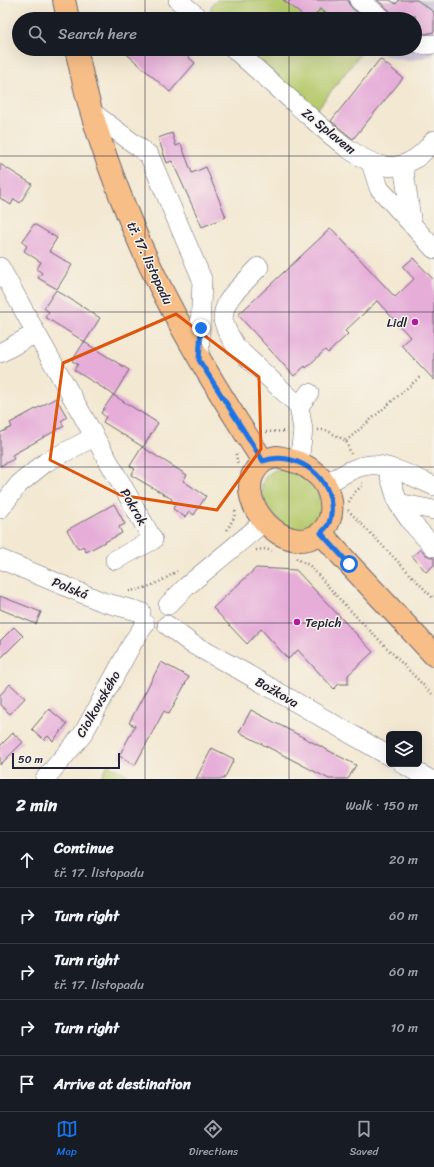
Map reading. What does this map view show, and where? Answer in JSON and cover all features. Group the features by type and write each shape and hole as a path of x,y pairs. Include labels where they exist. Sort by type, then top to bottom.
{"main road":[{"path":"64,0 67,12"},
{"name":"tř. 17. listopadu","path":"78,56 92,112 114,178 132,224 178,322 199,360 263,461"},
{"path":"276,457 299,462 316,473 325,485 331,500 332,510 328,524 321,533 306,539 293,538 277,532 265,521 253,505 250,487 251,479 263,461 276,457"},
{"path":"321,533 434,655"}],"street":[{"path":"178,0 192,12"},
{"path":"358,0 374,12"},
{"path":"422,44 434,44"},
{"name":"Za Splavem","path":"242,56 332,135 355,153 371,162 391,167 402,165 417,159 434,140"},
{"path":"92,112 149,155 202,279 199,360"},
{"path":"371,162 379,188 434,249"},
{"path":"402,165 412,225"},
{"name":"Pokrok","path":"0,267 94,438 153,540 115,560"},
{"path":"259,267 233,294 227,303 224,311 226,331 236,347 304,399 303,430 299,462"},
{"path":"0,353 36,333"},
{"path":"0,509 19,484 46,462 94,438"},
{"path":"325,485 347,472 370,465 387,467 434,486"},
{"path":"387,467 398,503 411,522 434,547"},
{"path":"398,503 434,510"},
{"path":"168,605 187,586 265,521"},
{"name":"Polská","path":"0,559 143,618"},
{"path":"160,600 168,605 171,617 167,625 156,630 148,627 143,618 143,608 150,601 160,600"},
{"name":"Ciolkovského","path":"45,779 83,734 133,642 143,618"},
{"name":"Božkova","path":"167,625 192,644 386,754"},
{"path":"408,767 429,779"}],"path":[{"path":"346,441 420,376"},
{"path":"357,468 363,485 354,493 346,508 434,599"},
{"path":"237,544 244,552 265,549 278,552"},
{"path":"291,556 310,566 434,696"},
{"path":"124,591 141,590 164,580 182,568"}],"highlighted area":[{"path":"176,314 259,377 261,449 217,510 120,495 50,460 63,363"}],"shaded area":[{"path":"305,0 434,0 434,55 408,61 387,56 422,56 422,12 321,12"}],"green space":[{"path":"217,0 305,0 321,12 210,12 212,5"},
{"path":"251,56 359,56 315,112"},
{"path":"281,468 302,475 317,490 322,508 321,512 316,523 306,530 293,529 281,522 271,512 264,499 262,486 267,475"},
{"path":"108,764 126,774 123,779 100,779"}],"building":[{"path":"283,0 348,0 349,4 357,12 324,12 320,9 318,12 298,12"},
{"path":"377,0 390,0 396,4 399,0 417,0 434,12 434,32 422,33 422,12 390,11"},
{"path":"129,56 187,56 195,63 170,92"},
{"path":"380,59 403,78 353,139 331,121"},
{"path":"172,133 176,146 181,144 192,173 206,167 226,217 202,227 172,161 167,163 158,138"},
{"path":"0,164 32,184 20,203 14,199 11,205 0,198"},
{"path":"34,224 57,238 49,251 72,265 57,289 38,278 42,273 37,269 41,262 24,251 27,246 22,242"},
{"path":"331,228 395,297 414,279 403,267 413,258 434,280 434,380 401,345 410,337 377,301 345,331 348,334 328,353 325,350 306,368 305,366 294,376 238,315"},
{"path":"56,290 100,318 85,342 45,317 49,312 44,308"},
{"path":"84,342 129,370 114,395 74,370 78,364 72,361"},
{"path":"113,395 158,423 143,447 103,422 106,417 101,413"},
{"path":"56,398 67,417 61,421 64,426 12,455 14,459 0,466 0,433 12,427 10,423"},
{"path":"142,447 187,475 183,481 206,496 194,515 189,511 185,517 173,509 176,503 171,500 172,499 131,475 135,469 130,466"},
{"path":"114,504 125,524 119,527 122,533 86,552 83,546 78,549 67,530"},
{"path":"421,549 426,555 434,558 434,565 426,572 412,556"},
{"path":"256,568 296,570 373,652 348,675 348,684 339,684 334,689 298,650 288,659 261,629 247,644 213,608"},
{"path":"0,596 41,612 36,624 0,609"},
{"path":"14,627 23,636 0,659 0,641"},
{"path":"161,662 189,677 169,714 164,711 135,765 119,756 135,726 129,723"},
{"path":"10,684 25,698 10,714 0,705 0,695"},
{"path":"49,709 67,724 53,741 48,736 44,740 32,729"},
{"path":"251,710 356,765 348,779 329,779 239,732"},
{"path":"13,733 23,742 0,765 0,746"},
{"path":"212,748 234,759 224,779 196,779"}],"place":[{"name":"Lidl","path":"415,322"},
{"name":"Tepich","path":"297,622"}],"route":[{"path":"201,328 199,360 263,461 276,457 299,462 316,473 325,485 329,492 332,510 328,524 321,533 349,564"}]}
